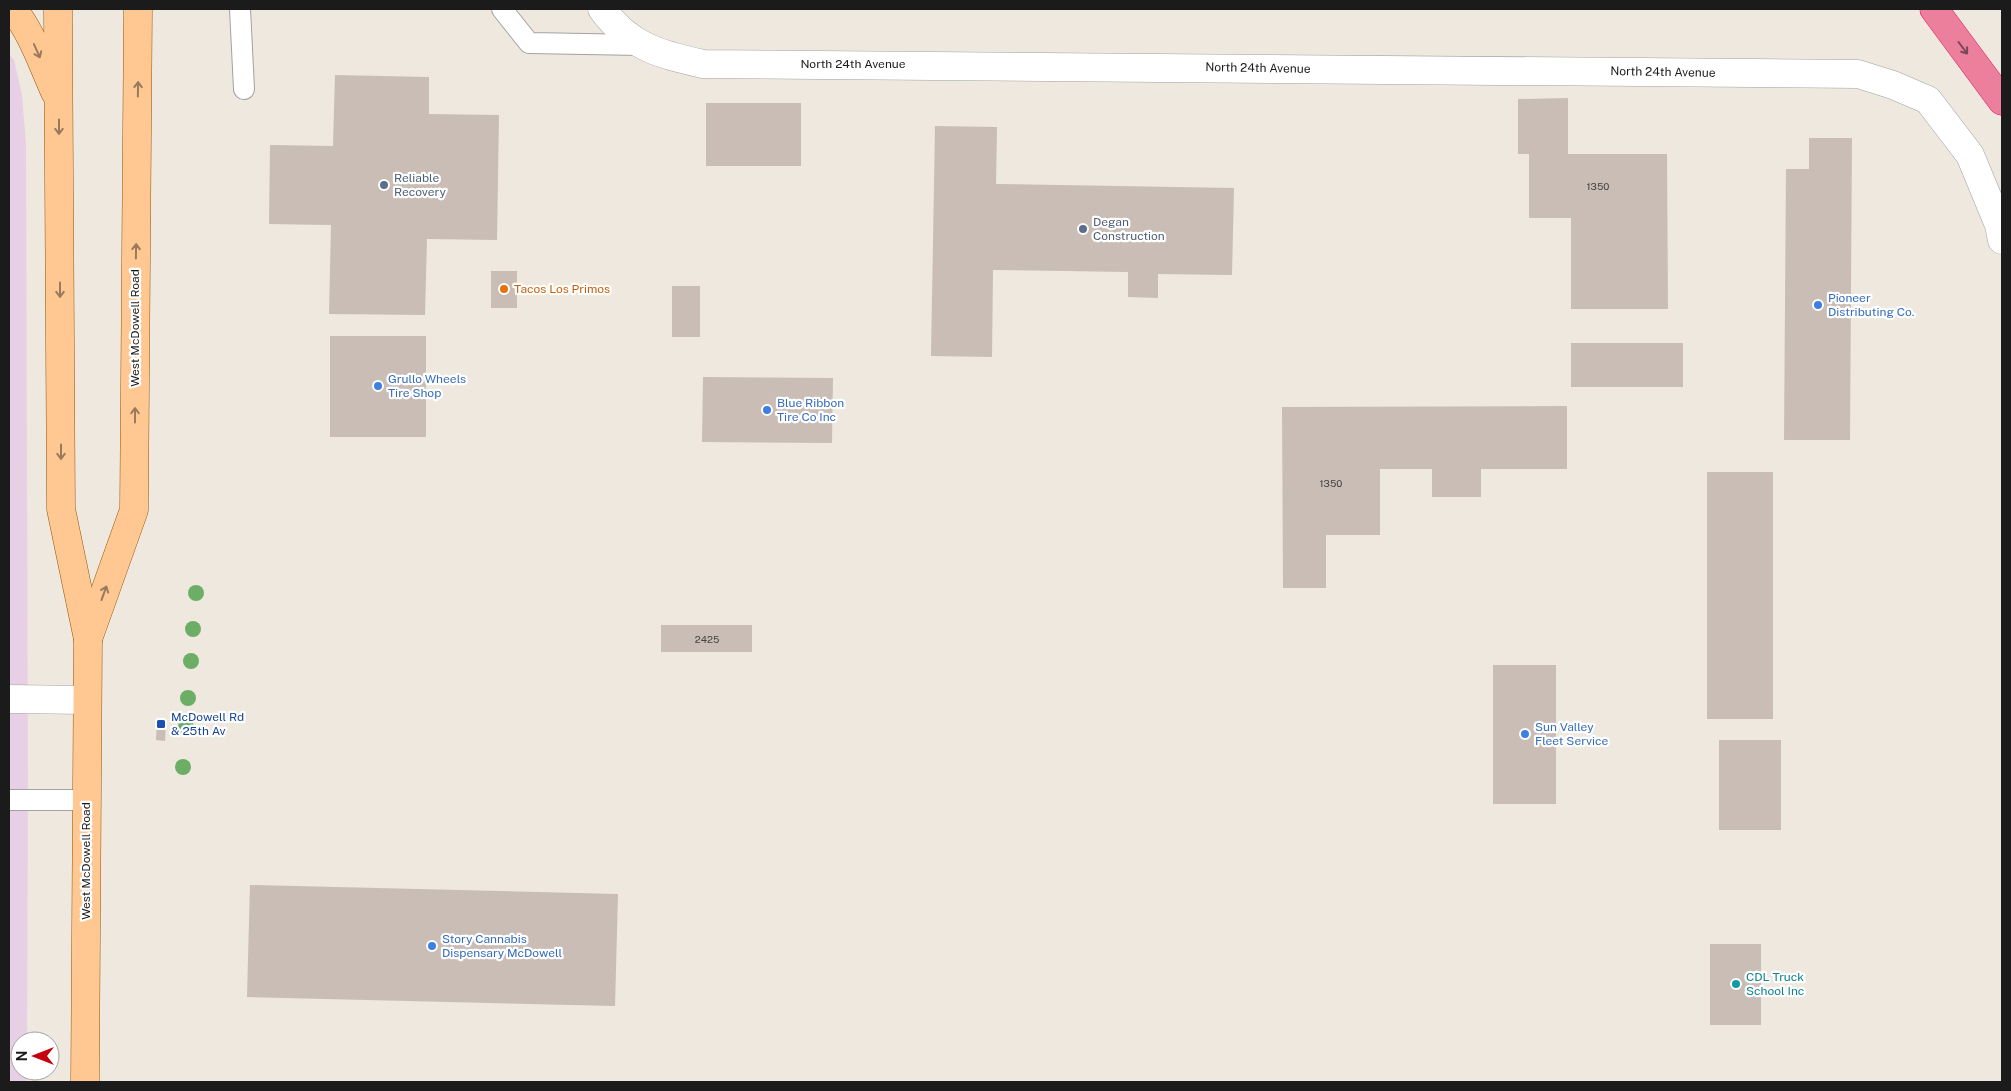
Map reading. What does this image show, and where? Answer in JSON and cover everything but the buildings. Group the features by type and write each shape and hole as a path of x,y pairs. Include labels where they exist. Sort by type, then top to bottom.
{"highway":[{"path":"1934,9 2002,101"}],"main road":[{"path":"12,9 22,20 59,101"},
{"name":"West McDowell Road","path":"58,9 61,509 88,639 86,1082"},
{"name":"West McDowell Road","path":"88,639 134,510 138,9"}],"street":[{"name":"North 24th Avenue","path":"602,9 615,26 641,45 670,56 703,64 1858,74 1894,85 1928,100 1970,154 1999,225 2002,240"},
{"path":"9,699 87,700"}],"lane":[{"path":"240,9 244,89"},
{"path":"502,9 529,43 641,45"},
{"path":"9,800 86,800"}],"shaded area":[{"path":"9,54 14,60 22,95 26,144 28,795 27,1031 10,1031 10,1081 27,1082 9,1082"}],"place":[{"name":"Reliable Recovery","path":"384,185"},
{"name":"Degan Construction","path":"1083,229"},
{"name":"Tacos Los Primos","path":"504,289"},
{"name":"Pioneer Distributing Co.","path":"1818,305"},
{"name":"Grullo Wheels Tire Shop","path":"378,386"},
{"name":"Blue Ribbon Tire Co Inc","path":"767,410"},
{"name":"McDowell Rd & 25th Av","path":"161,724"},
{"name":"Sun Valley Fleet Service","path":"1525,734"},
{"name":"Story Cannabis Dispensary McDowell","path":"432,946"},
{"name":"CDL Truck School Inc","path":"1736,984"}]}
